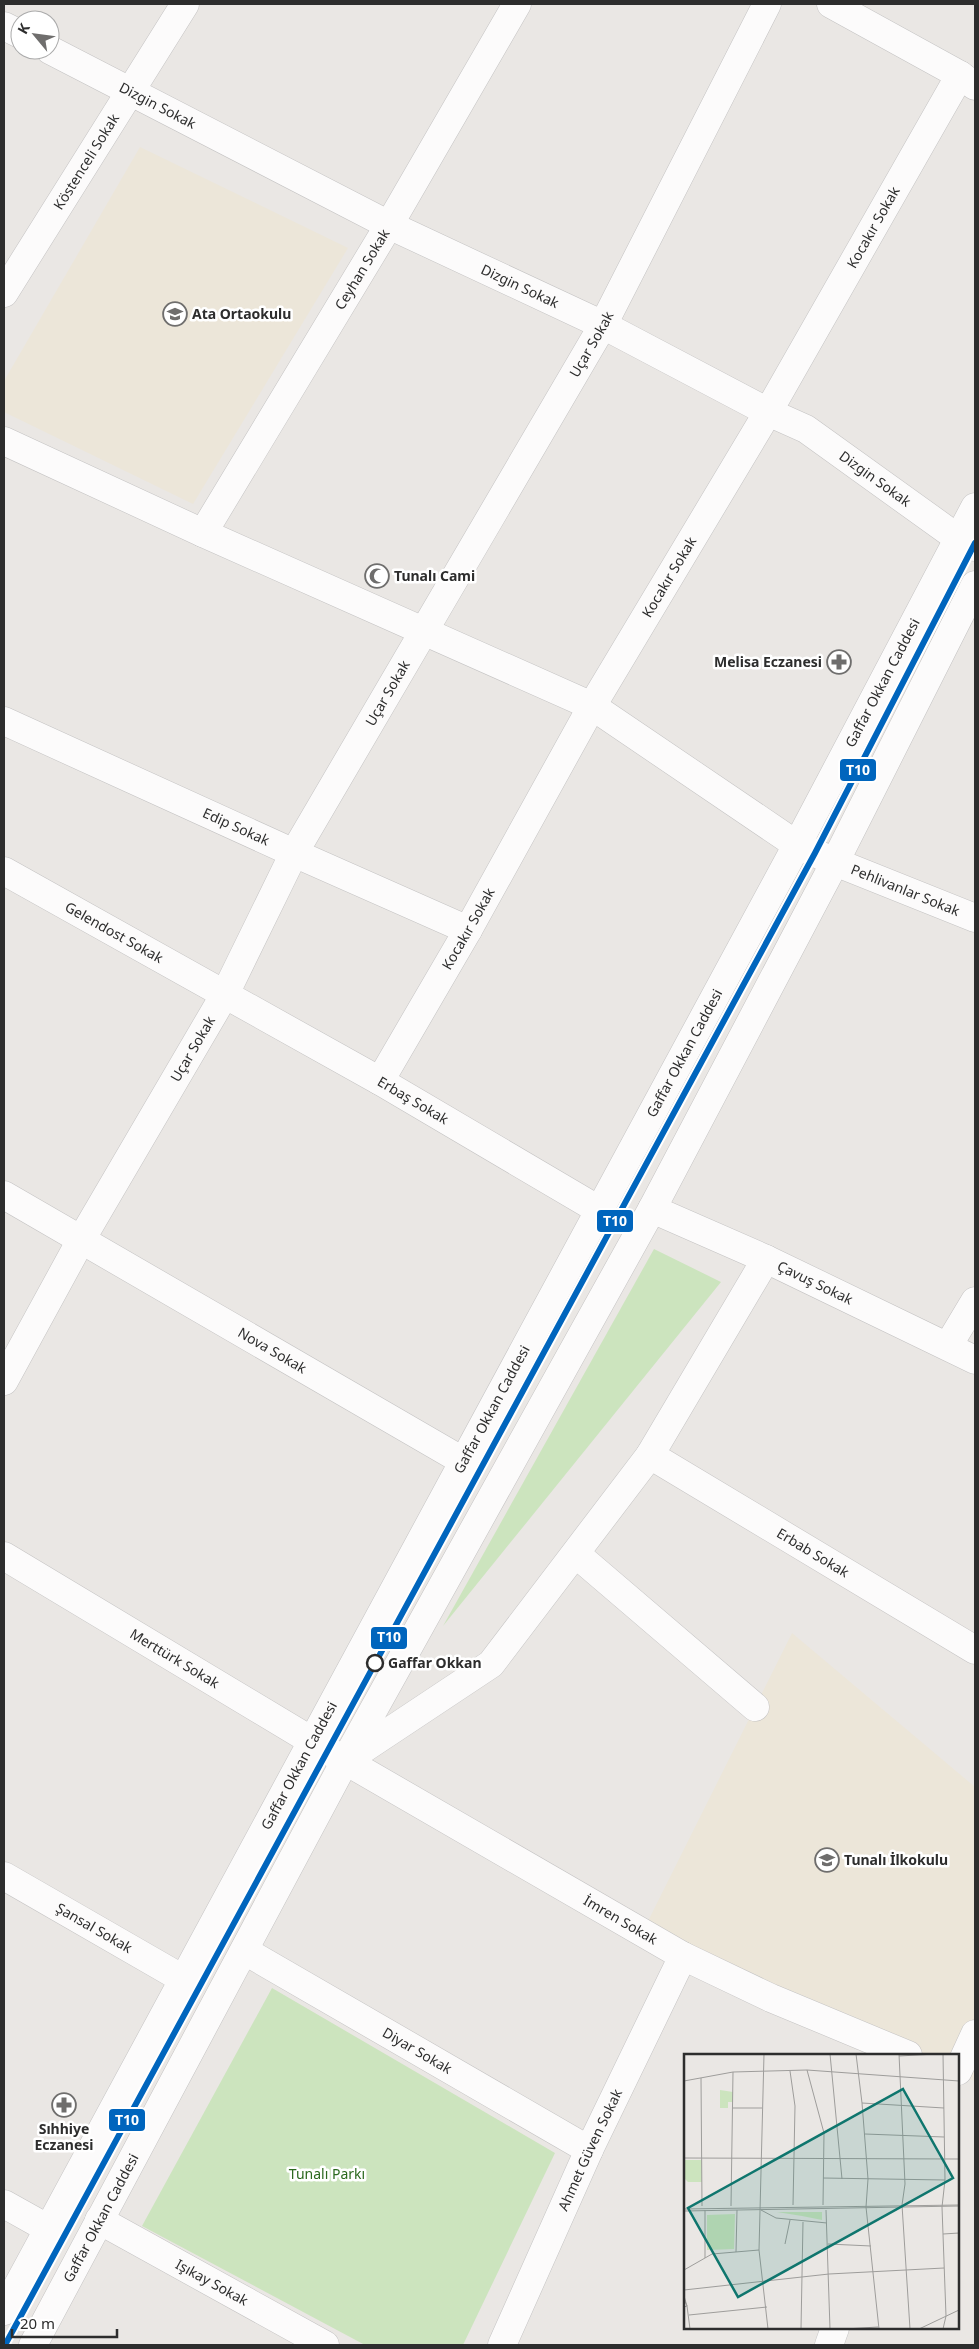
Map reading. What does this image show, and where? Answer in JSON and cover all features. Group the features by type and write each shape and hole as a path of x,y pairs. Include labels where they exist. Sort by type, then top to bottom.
{"street":[{"name":"Köstenceli Sokak","path":"4,294 185,4"},
{"name":"Ceyhan Sokak","path":"203,533 389,224 517,4"},
{"name":"Uçar Sokak","path":"4,1381 81,1240 225,994 294,853 603,324 767,4"},
{"path":"831,4 968,80"},
{"name":"Dizgin Sokak","path":"60,55 389,224 603,324 768,412 806,430 967,543"},
{"name":"Kocakır Sokak","path":"380,1081 468,930 592,706 968,80"},
{"name":"Pehlivanlar Sokak","path":"4,441 203,533 592,706 797,845 975,918"},
{"name":"Gaffar Okkan Caddesi","path":"4,2310 797,845 967,543 975,507"},
{"name":"Gaffar Okkan Caddesi","path":"33,2345 345,1761 652,1209 835,862 975,585"},
{"name":"Edip Sokak","path":"4,721 468,930"},
{"name":"Gelendost Sokak","path":"4,871 225,994"},
{"name":"Erbaş Sokak","path":"225,994 380,1081 599,1210"},
{"name":"Nova Sokak","path":"4,1195 463,1461"},
{"name":"Çavuş Sokak","path":"652,1209 766,1259 975,1360"},
{"path":"345,1761 491,1664 650,1455 766,1259"},
{"path":"948,1346 975,1301"},
{"name":"Erbab Sokak","path":"650,1455 975,1650"},
{"path":"576,1554 755,1707"},
{"name":"Merttürk Sokak","path":"4,1556 345,1761"},
{"name":"İmren Sokak","path":"345,1761 683,1956 771,1998 906,2054"},
{"name":"Şansal Sokak","path":"4,1876 183,1980"},
{"name":"Diyar Sokak","path":"245,1951 588,2150"},
{"name":"Ahmet Güven Sokak","path":"502,2345 588,2150 683,1956"},
{"path":"959,2069 975,2034"},
{"path":"959,2076 975,2081"},
{"path":"4,2204 47,2228"},
{"name":"Işıkay Sokak","path":"99,2220 325,2345"},
{"path":"829,2345 835,2329"}],"shaded area":[{"name":"Ata Ortaokulu","path":"140,147 348,248 193,504 4,412 4,381"},
{"name":"Tunalı İlkokulu","path":"792,1633 975,1787 975,2081 959,2076 959,2054 906,2054 642,1933"}],"green space":[{"path":"654,1249 721,1282 443,1626"},
{"name":"Tunalı Parkı","path":"272,1988 555,2153 463,2345 365,2345 142,2226"}],"transit line":[{"name":"T10","path":"5,2345 815,853 975,543"}],"place":[{"name":"Ata Ortaokulu","path":"175,314"},
{"name":"Tunalı Cami","path":"377,576"},
{"name":"Melisa Eczanesi","path":"839,662"},
{"name":"Gaffar Okkan","path":"375,1663"},
{"name":"Tunalı İlkokulu","path":"827,1860"},
{"name":"Sıhhiye Eczanesi","path":"64,2105"}]}
